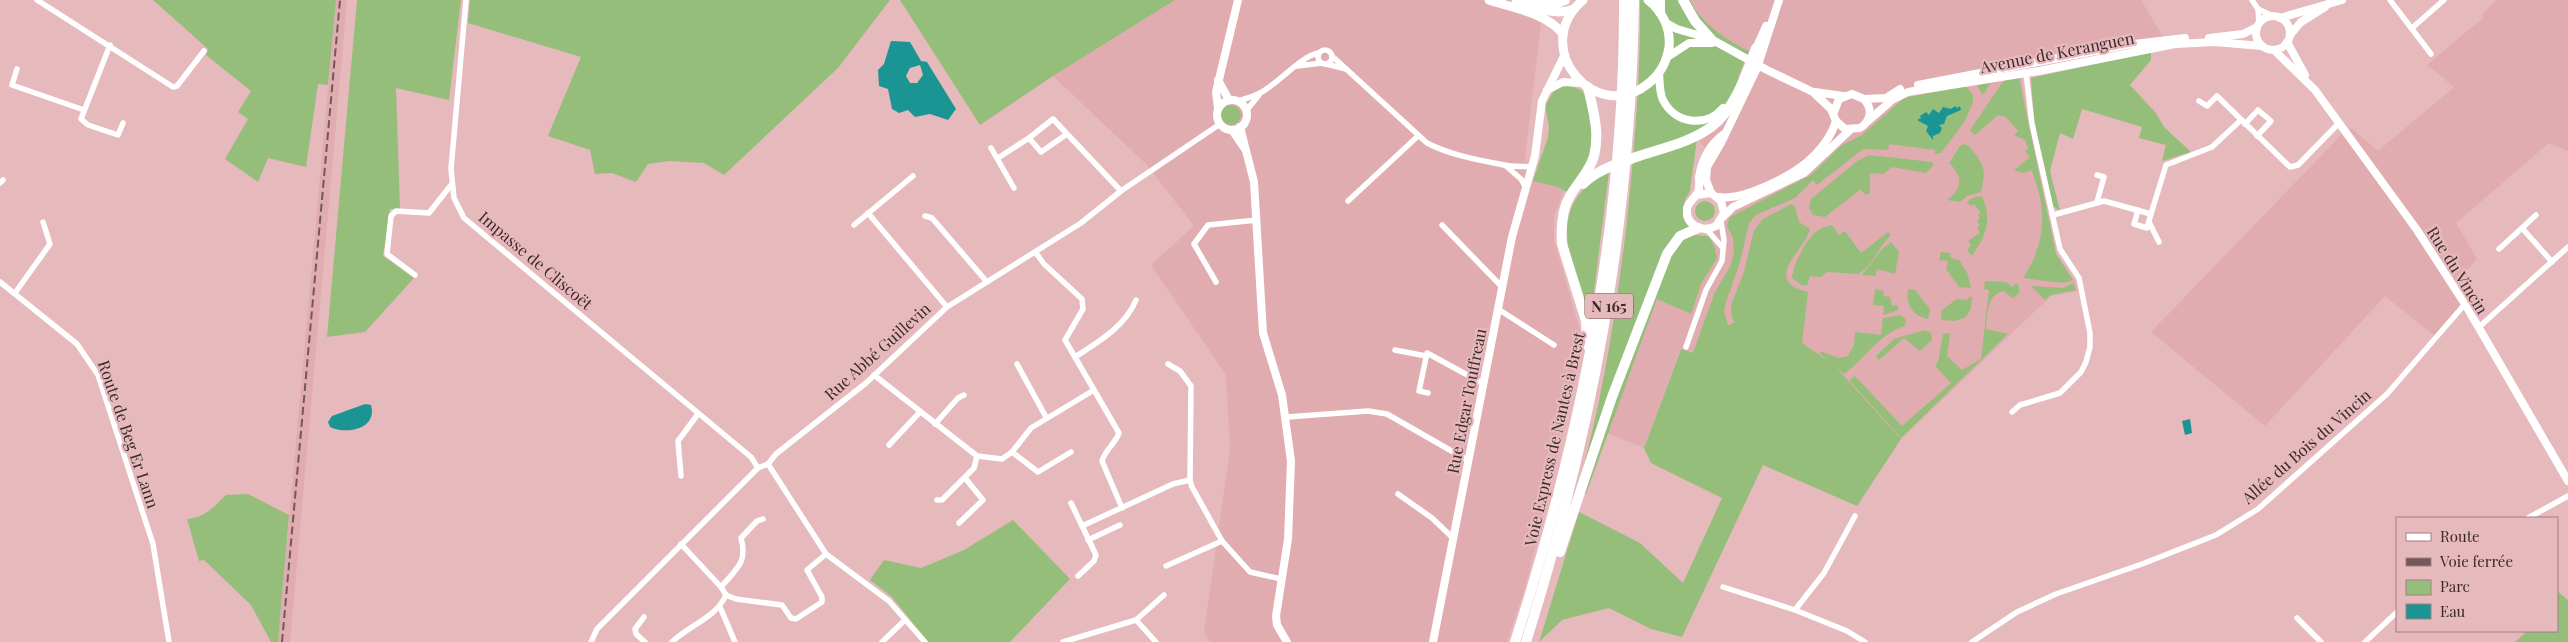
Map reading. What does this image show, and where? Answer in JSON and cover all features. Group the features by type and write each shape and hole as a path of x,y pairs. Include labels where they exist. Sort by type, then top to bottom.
{"highway":[{"path":"1531,5 1549,6 1565,0"},
{"name":"Voie Express de Nantes à Brest","path":"1516,642 1541,558 1574,430 1596,322 1611,222 1621,99 1624,0"},
{"name":"Voie Express de Nantes à Brest","path":"1526,642 1581,446 1611,293 1627,154 1634,0"},
{"path":"1682,0 1695,21 1711,39"},
{"path":"1653,1 1660,12"},
{"path":"1563,217 1583,184 1601,171 1692,137 1711,127 1725,113 1738,92 1756,48"},
{"path":"1574,430 1573,414 1587,346 1587,330 1562,244 1563,217 1569,198 1591,164 1595,148 1596,121 1589,87"},
{"path":"1538,604 1549,583 1612,397 1667,254 1680,236 1702,229"}],"main road":[{"path":"1238,0 1218,80 1216,92 1217,117 1220,124 1232,130 1246,150"},
{"path":"1489,0 1545,19 1555,25 1563,34"},
{"path":"1516,0 1557,13 1574,9"},
{"path":"1583,0 1566,21 1563,34 1564,56 1571,70 1589,87"},
{"path":"1749,84 1774,0"},
{"path":"1711,193 1706,180 1707,167 1765,49 1779,0"},
{"path":"2340,1 2316,12 2288,38 2284,46 2274,50 2262,46 2256,37 2258,25 2265,18 2278,17 2340,1"},
{"path":"1547,90 1563,82 1620,95 1631,93 1646,85 1659,73 1666,58 1669,42 1666,23 1660,12"},
{"path":"2278,17 2287,25 2288,38"},
{"path":"1666,23 1711,39 1740,56 1813,92 1843,96 1852,94 1864,99 1870,112 1868,121 1860,128 1850,130 1804,173 1733,207 1722,219 1702,229 1692,224 1687,214 1689,203 1696,195 1704,156 1716,140 1724,134"},
{"name":"Avenue de Keranguen","path":"1864,99 1877,100 1907,87 2126,45 2174,38 2215,38 2243,34 2258,25"},
{"path":"1659,73 1661,96 1670,110 1686,120 1705,120 1718,114 1728,102 1766,26"},
{"name":"Rue du Vincin","path":"2288,38 2310,84"},
{"path":"1666,58 1683,46 1694,42 1712,42 1726,48"},
{"name":"Avenue de Keranguen","path":"1868,121 1892,100 1908,92 2026,73 2183,43 2262,46"},
{"name":"Rue du Vincin","path":"2274,50 2310,84 2417,230 2464,304 2568,481"},
{"name":"Rue Edgar Touffreau","path":"1433,642 1512,237 1532,168 1538,135 1539,114 1547,90 1564,56"},
{"path":"1218,80 1229,100"},
{"path":"1813,92 1834,112"},
{"path":"1843,96 1836,103 1834,112 1836,121 1842,127 1850,130"},
{"path":"1218,108 1229,100 1238,101 1246,111 1246,120 1240,127 1232,130"},
{"path":"1696,195 1711,193 1719,197 1729,198 1748,194 1806,163 1825,142 1836,121"},
{"path":"1240,127 1252,166 1263,333 1287,417 1292,461 1288,538 1276,616 1277,625 1287,642"},
{"path":"1719,197 1723,204 1722,219"}],"street":[{"path":"37,0 172,86 177,86 204,51"},
{"name":"Impasse de Cliscoët","path":"466,0 451,185 454,198 464,218 751,457 758,468"},
{"path":"2252,0 2258,9 2258,25"},
{"path":"2390,0 2431,54"},
{"path":"2412,28 2444,0"},
{"path":"2258,9 2278,17"},
{"path":"110,45 81,119 88,125 118,135 123,123"},
{"path":"1246,111 1260,93 1303,60 1326,50 1418,136 1440,150 1506,166 1532,168"},
{"path":"1318,53 1318,60 1346,69"},
{"path":"1297,66 1324,63 1332,56"},
{"path":"17,69 12,84 84,110"},
{"path":"2012,412 2020,405 2060,393 2081,372 2090,346 2090,334 2079,278 2060,249 2032,124 2026,73"},
{"path":"1238,101 1260,93"},
{"path":"2199,101 2207,106 2217,96 2286,164 2294,167 2339,123"},
{"path":"2138,210 2134,224 2147,228 2166,165 2212,147 2258,110 2271,121 2257,136"},
{"path":"998,158 1029,138 1053,118 1121,191"},
{"name":"Rue Abbé Guillevin","path":"590,642 597,629 758,468 768,464 776,454 874,375 947,307 1036,253 1081,223 1121,191 1220,124"},
{"path":"1029,138 1041,152 1067,134"},
{"path":"1348,201 1418,136"},
{"path":"991,148 1014,188"},
{"path":"1506,166 1521,179 1526,188"},
{"path":"2097,175 2104,177 2097,202"},
{"path":"854,225 913,176"},
{"path":"415,275 387,254 391,216 396,211 429,213 451,185"},
{"path":"2053,215 2104,201 2151,214"},
{"path":"868,213 947,307"},
{"path":"2499,250 2536,214"},
{"path":"925,216 932,218 987,282"},
{"path":"1686,347 1706,290 1722,262 1722,219"},
{"path":"1216,282 1194,244 1208,225 1256,220"},
{"path":"15,293 50,244 43,222"},
{"path":"2149,222 2159,242"},
{"path":"1442,226 1502,287"},
{"path":"2522,228 2552,262"},
{"path":"1702,229 1723,248"},
{"path":"2478,328 2568,247"},
{"path":"1036,253 1044,264 1082,299 1083,309 1065,340 1119,433 1114,445 1104,453 1102,461 1122,508"},
{"name":"Route de Beg Er Lann","path":"0,282 60,328 77,344 92,363 98,375 153,544 169,642"},
{"path":"1075,357 1107,337 1132,310 1136,300"},
{"name":"Allée du Bois du Vincin","path":"1972,642 2017,612 2056,594 2142,564 2216,535 2258,509 2386,394 2464,304"},
{"path":"1498,309 1554,345"},
{"path":"1395,350 1426,356 1427,353 1484,384"},
{"path":"1426,356 1419,391 1428,393"},
{"path":"1017,364 1046,417"},
{"path":"1168,364 1180,371 1191,386 1190,480 1222,541 1250,572 1281,579"},
{"path":"874,375 976,456 1002,459 1012,452 1031,428 1046,417 1094,390"},
{"path":"935,424 958,398 964,395"},
{"path":"1287,417 1368,411 1387,414 1469,461"},
{"path":"889,445 920,412"},
{"path":"681,476 678,441 698,414"},
{"path":"1012,452 1038,472 1071,452"},
{"path":"937,500 942,500 974,468 976,456"},
{"path":"768,464 826,554 889,600 925,642"},
{"path":"959,523 983,500 965,478"},
{"path":"1082,526 1173,484 1190,480"},
{"path":"1398,494 1432,518 1453,538"},
{"path":"2530,517 2568,496"},
{"path":"1071,503 1096,555 1094,561 1078,576"},
{"path":"1795,610 1824,573 1855,516"},
{"path":"721,587 742,562 745,551 741,538 757,521 763,519"},
{"path":"1088,540 1120,525"},
{"path":"1166,566 1222,541"},
{"path":"681,544 721,587 726,595 736,600 782,605 791,618 796,619 822,602 822,597 807,570 826,554"},
{"path":"1723,587 1795,610 1848,631 1866,642"},
{"path":"672,642 681,633 720,607 726,595"},
{"path":"1067,642 1136,620 1164,595"},
{"path":"720,607 736,642"},
{"path":"2365,642 2396,613"},
{"path":"644,618 635,629 636,634 645,642"},
{"path":"2297,618 2321,642"},
{"path":"882,642 905,620"},
{"path":"1136,620 1156,642"}],"shaded area":[{"path":"336,0 347,0 290,642 278,642"},
{"path":"1175,0 1559,0 1548,4 1541,24 1525,157 1535,179 1565,188 1554,216 1554,240 1583,341 1566,424 1525,588 1507,642 1210,642 1204,632 1230,449 1226,375 1151,265 1194,226 1148,166 1053,76"},
{"path":"1690,0 2141,0 2163,37 2019,61 2028,119 2057,254 2076,282 2078,291 2051,296 1901,439 1834,365 1802,343 1736,322 1715,326 1693,354 1680,349 1644,448 1607,433 1657,299 1691,313 1701,284 1717,258 1715,248 1709,236 1724,223 1728,216 1722,194 1713,190 1709,181 1708,168 1713,157 1697,139 1738,77 1749,51 1708,26"},
{"path":"2496,0 2568,0 2568,151 2549,143 2456,223 2477,259 2463,274 2463,303 2435,336 2385,296 2265,426 2151,332 2341,135 2351,128 2378,151 2454,87 2427,65 2484,17 2482,14"}],"green space":[{"path":"153,0 336,0 328,85 318,84 306,167 268,158 258,182 225,159 248,119 238,112 251,91 206,55 208,49"},
{"path":"357,0 461,0 449,100 396,88 400,209 390,209 383,256 414,278 365,332 327,337"},
{"path":"470,0 890,0 838,68 724,175 704,163 669,161 648,164 636,182 612,173 595,174 590,150 548,136 581,57 468,23"},
{"path":"900,0 1175,0 1053,76 980,125"},
{"path":"1640,0 1690,0 1708,24 1731,41 1749,51 1738,77 1743,87 1697,139 1690,191 1685,200 1683,218 1695,235 1709,236 1715,248 1717,258 1701,284 1691,314 1657,299 1586,494 1577,490 1601,393 1626,230 1636,115"},
{"path":"2151,52 2151,60 2130,85 2155,112 2164,127 2191,152 2162,161 2166,145 2139,138 2142,127 2082,109 2073,139 2060,133 2050,171 2060,211 2053,206 2034,120 2031,78"},
{"path":"2019,78 2056,254 2073,280 2063,283 2023,278 2036,252 2042,225 2040,198 2031,170 2024,173 2014,170 2030,157 2025,151 2028,149 2025,140 2014,135 2018,131 2006,117 1998,115 1975,135 1970,130 2002,83 2006,80"},
{"path":"1991,82 1984,94 1982,94 1977,85"},
{"path":"1566,84 1581,90 1586,96 1593,139 1587,166 1567,192 1558,187 1533,181 1548,137 1549,127 1545,106 1555,89"},
{"path":"1966,86 1973,95 1973,102 1965,121 1941,153 1935,154 1935,150 1889,144 1888,150 1863,149 1817,185 1813,180 1795,198 1756,215 1749,223 1740,262 1726,302 1724,311 1728,325 1735,322 1732,318 1731,305 1744,272 1754,230 1763,219 1791,204 1795,206 1799,222 1810,229 1807,238 1789,264 1786,273 1787,280 1794,287 1808,292 1802,343 1834,365 1901,439 1857,506 1763,465 1682,637 1651,629 1609,608 1562,620 1539,642 1579,512 1640,543 1683,583 1722,498 1651,463 1644,448 1681,349 1693,353 1715,292 1731,265 1734,252 1733,238 1727,226 1730,217 1811,175 1842,145 1862,135 1904,98"},
{"path":"1231,105 1238,108 1241,115 1238,122 1231,125 1224,122 1221,115 1224,108"},
{"path":"1964,144 1971,148 1982,164 1984,177 1981,192 1967,196 1960,202 1947,200 1956,192 1959,183 1957,173 1949,163 1960,146"},
{"path":"1869,155 1932,162 1933,166 1926,173 1892,167 1883,174 1870,173 1870,193 1865,195 1861,189 1825,217 1813,215 1809,208 1811,199 1857,161"},
{"path":"1609,172 1590,322 1570,259 1567,239 1568,219 1575,202 1588,186"},
{"path":"1982,196 1987,212 1986,227 1981,241 1972,256 1967,250 1971,245 1968,241 1980,233 1977,228 1980,225 1977,221 1980,218 1978,215 1981,213 1974,204 1971,206 1967,202 1972,198"},
{"path":"1701,201 1709,201 1715,207 1715,215 1709,221 1701,221 1695,215 1695,207"},
{"path":"1832,225 1839,235 1845,231 1861,253 1888,232 1891,235 1868,266 1858,274 1827,272 1821,277 1810,276 1807,286 1801,285 1792,278 1801,253 1817,231"},
{"path":"1891,242 1899,252 1895,274 1877,269 1875,276 1862,275 1882,249"},
{"path":"1941,252 1950,253 1951,258 1959,260 1967,272 1971,288 1959,287 1946,269 1948,261 1939,260"},
{"path":"1985,281 2006,282 2012,287 2016,283 2019,286 2019,293 2013,298 2003,291 1997,293 1989,306 1986,329 2008,334 1901,438 1849,380 1855,376 1902,426 1951,383 1935,366 1938,362 1943,334 1950,333 1947,356 1962,370 1981,359 1989,290 1984,289"},
{"path":"2073,283 2076,290 2051,295 2045,300 2031,286 2063,288"},
{"path":"1875,289 1884,291 1883,296 1890,297 1892,306 1897,305 1899,310 1883,315 1884,306 1873,305"},
{"path":"1908,289 1915,290 1930,309 1928,319 1918,315 1911,309 1908,300"},
{"path":"1969,297 1972,297 1971,308 1966,317 1955,321 1941,320 1942,310 1957,299 1968,300"},
{"path":"1901,315 1906,320 1905,326 1895,330 1879,341 1844,374 1819,353 1822,352 1839,358 1848,356 1854,345 1855,332 1881,335 1883,318"},
{"path":"1925,330 1931,333 1932,340 1920,351 1904,338 1879,360 1876,356 1894,339"},
{"path":"248,494 289,515 278,642 271,642 251,605 204,560 199,561 187,519 204,514 226,495"},
{"path":"1013,520 1070,579 1010,642 928,642 892,597 870,580 884,560 921,568 964,550"},
{"path":"2558,592 2568,600 2568,642 2515,642 2526,632 2558,632"}],"water":[{"path":"891,41 910,42 921,61 927,62 956,109 948,120 930,114 915,117 908,110 899,113 892,109 888,89 879,86 878,70 884,64","holes":["920,65 923,75 917,83 910,83 906,76 910,68"]},
{"path":"1955,106 1957,108 1960,106 1961,110 1947,116 1944,124 1939,125 1942,128 1940,133 1933,136 1933,140 1926,131 1928,126 1917,120 1926,112 1929,115 1933,109 1939,113 1943,107 1951,109"},
{"path":"365,404 371,405 372,413 370,420 365,425 352,430 330,427 328,422 332,416"},
{"path":"2190,419 2192,433 2185,435 2182,421"}],"railway":[{"path":"282,642 340,0"}]}
